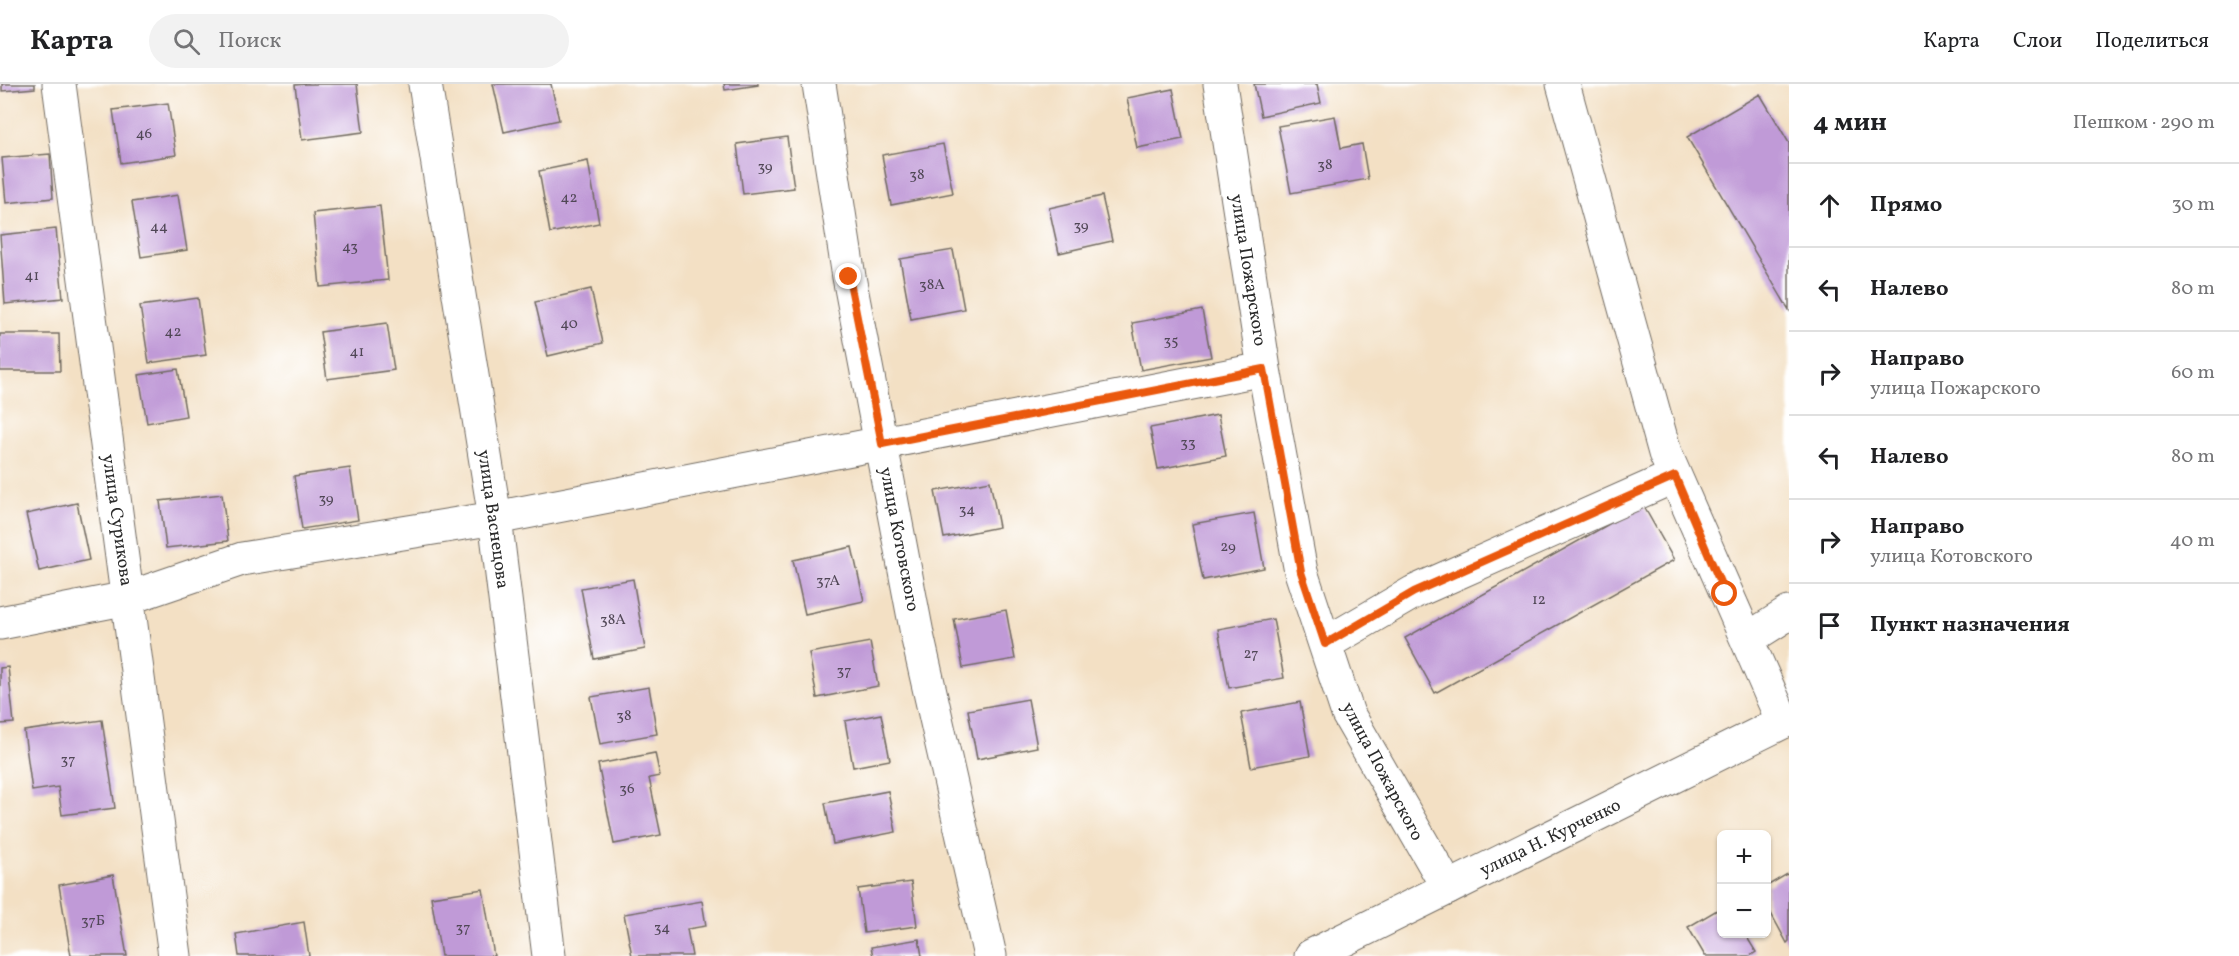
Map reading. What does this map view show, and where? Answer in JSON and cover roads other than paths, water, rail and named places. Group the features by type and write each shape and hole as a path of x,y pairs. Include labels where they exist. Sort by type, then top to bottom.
{"street":[{"name":"улица Сурикова","path":"59,84 175,956"},
{"name":"улица Васнецова","path":"425,84 495,518 549,956"},
{"name":"улица Котовского","path":"819,84 849,277 918,639 990,956"},
{"name":"улица Пожарского","path":"1220,84 1264,369 1301,572 1348,714 1448,888"},
{"path":"1563,84 1662,441 1725,594 1786,721"},
{"path":"0,623 129,598 242,559 495,518 1264,369"},
{"path":"1325,644 1414,592 1675,476"},
{"path":"1748,639 1789,613"},
{"name":"улица Н. Курченко","path":"1311,956 1786,721"}]}
